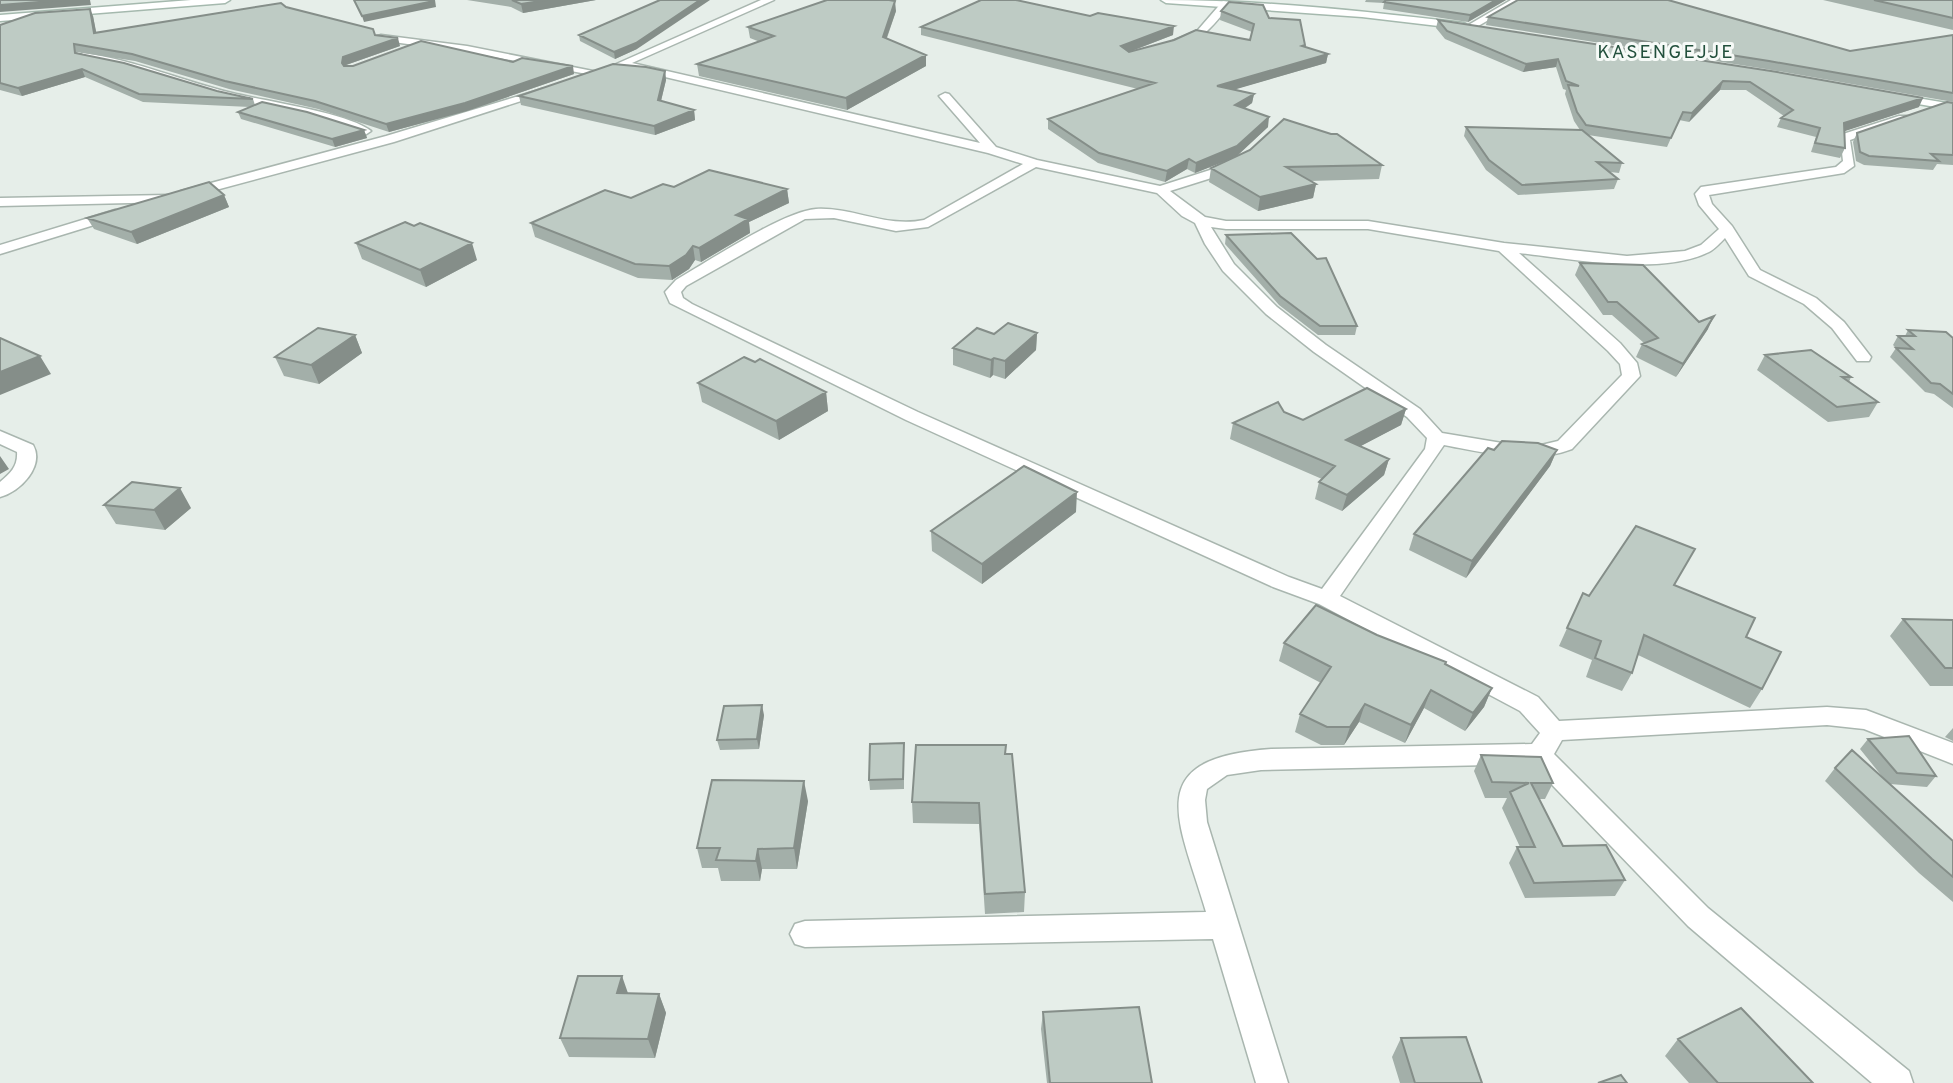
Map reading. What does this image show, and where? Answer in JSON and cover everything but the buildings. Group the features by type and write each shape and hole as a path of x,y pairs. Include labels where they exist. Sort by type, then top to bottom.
{"street":[{"path":"0,18 225,0"},
{"path":"0,250 169,199 390,139 567,84 621,64 769,0"},
{"path":"1166,0 1362,13 1483,29"},
{"path":"1469,27 1518,0"},
{"path":"1168,45 1200,33 1226,3"},
{"path":"0,29 35,16"},
{"path":"381,38 467,49 598,73"},
{"path":"397,53 421,44"},
{"path":"83,56 116,60 133,68 164,74 178,81 216,90 225,96 313,114 390,139"},
{"path":"621,64 992,150 1034,163 1161,190 1224,172 1247,160"},
{"path":"1875,93 1947,106"},
{"path":"945,96 992,150"},
{"path":"1863,357 1838,325 1810,301 1754,272 1727,229 1706,205 1702,194 1706,190 1839,170 1848,166 1849,161 1844,138 1947,106"},
{"path":"1034,163 913,229 886,228 825,213 802,215 681,283 673,292 676,300 686,307 912,416 1270,577 1327,599 1529,704 1546,743 1698,917 1897,1083"},
{"path":"1161,190 1187,213 1201,221 1226,225 1368,225 1583,257 1656,259 1687,256 1706,248 1727,229"},
{"path":"0,202 169,199"},
{"path":"1201,221 1220,258 1250,288 1313,345 1422,419 1436,438 1525,451 1556,450 1565,445 1630,376 1628,363 1614,347 1504,247"},
{"path":"0,437 26,449 29,458 26,467 0,491"},
{"path":"1327,599 1434,449 1436,438"},
{"path":"1272,1083 1193,822 1192,792 1208,772 1236,762 1546,743 1827,716 1866,720 1953,754"},
{"path":"805,934 1223,925"}],"district":[{"name":"KASENGEJJE","path":"1666,53"}]}
